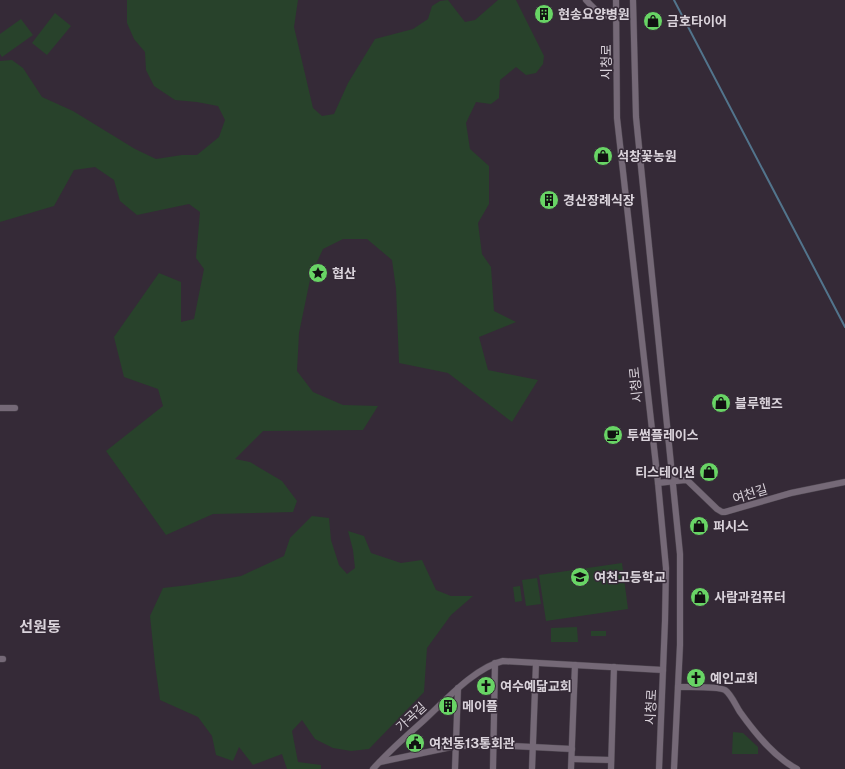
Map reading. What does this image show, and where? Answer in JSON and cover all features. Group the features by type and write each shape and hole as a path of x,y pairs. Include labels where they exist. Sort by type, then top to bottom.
{"street":[{"path":"586,0 599,13 617,17"},
{"name":"시청로","path":"616,0 617,118 658,483 666,568 659,769"},
{"name":"시청로","path":"633,0 636,117 680,554 681,613 674,769"},
{"path":"0,408 15,408"},
{"path":"658,483 673,481"},
{"name":"여천길","path":"673,481 688,481 722,512 728,512 791,493 845,482"},
{"name":"가곡길","path":"373,769 458,688 495,663 503,661 663,670"},
{"path":"493,769 495,663"},
{"path":"532,769 536,663"},
{"path":"572,769 574,665"},
{"path":"611,769 614,667"},
{"path":"678,687 719,688 726,691 742,715 762,739 785,763 797,769"},
{"path":"455,769 458,688"},
{"path":"380,762 456,746 494,745 572,749"},
{"path":"572,759 612,760"}],"green space":[{"path":"127,0 298,0 294,27 313,108 322,116 334,114 348,83 375,39 413,29 428,19 432,6 440,1 448,0 465,22 475,20 498,0 516,0 544,56 543,64 536,73 526,75 516,67 500,80 499,98 491,104 476,102 466,123 470,149 489,166 489,204 478,223 482,254 491,267 494,311 516,322 479,337 488,370 538,380 512,422 448,373 399,363 396,288 392,260 367,239 343,239 323,249 311,275 299,333 297,371 313,392 343,405 378,406 363,430 263,431 235,459 250,462 282,481 297,501 293,512 213,514 166,535 106,451 163,406 158,389 124,377 114,337 159,273 181,282 181,322 194,319 204,269 196,258 200,212 189,204 137,215 120,201 114,180 95,167 74,170 54,206 0,222 0,61 12,60 23,68 42,97 73,111 135,149 156,159 182,155 197,155 219,137 225,120 218,106 175,100 154,86 146,70 145,52 134,39 127,23"},
{"path":"55,13 71,26 47,55 32,43"},
{"path":"21,19 33,35 2,57 0,54 0,34"},
{"path":"312,516 329,518 331,540 339,565 347,574 355,568 353,550 348,531 364,536 371,553 401,563 422,560 436,590 451,596 473,596 451,615 427,648 424,692 369,749 351,751 333,748 315,739 302,720 292,731 298,762 321,765 321,769 287,769 282,754 253,765 239,747 233,761 216,755 212,736 198,717 160,700 150,616 163,588 241,576 284,556 290,538"},
{"path":"622,563 628,609 546,621 539,575"},
{"path":"537,578 541,604 526,606 522,580"},
{"path":"520,586 522,601 515,602 513,587"},
{"path":"577,627 578,642 551,642 551,628"},
{"path":"591,631 606,631 606,636 591,636"},
{"path":"733,732 743,733 758,747 758,754 732,754"}],"waterway":[{"path":"674,0 845,327"}],"place":[{"name":"현송요양병원","path":"544,14"},
{"name":"금호타이어","path":"653,21"},
{"name":"석창꽃농원","path":"603,156"},
{"name":"경산장례식장","path":"549,200"},
{"name":"협산","path":"318,273"},
{"name":"블루핸즈","path":"721,403"},
{"name":"투썸플레이스","path":"613,435"},
{"name":"티스테이션","path":"709,472"},
{"name":"퍼시스","path":"699,526"},
{"name":"여천고등학교","path":"580,577"},
{"name":"사람과컴퓨터","path":"700,597"},
{"name":"예인교회","path":"696,678"},
{"name":"여수예닮교회","path":"486,686"},
{"name":"메이플","path":"448,706"},
{"name":"여천동13통회관","path":"415,743"}],"district":[{"name":"선원동","path":"40,626"}]}
